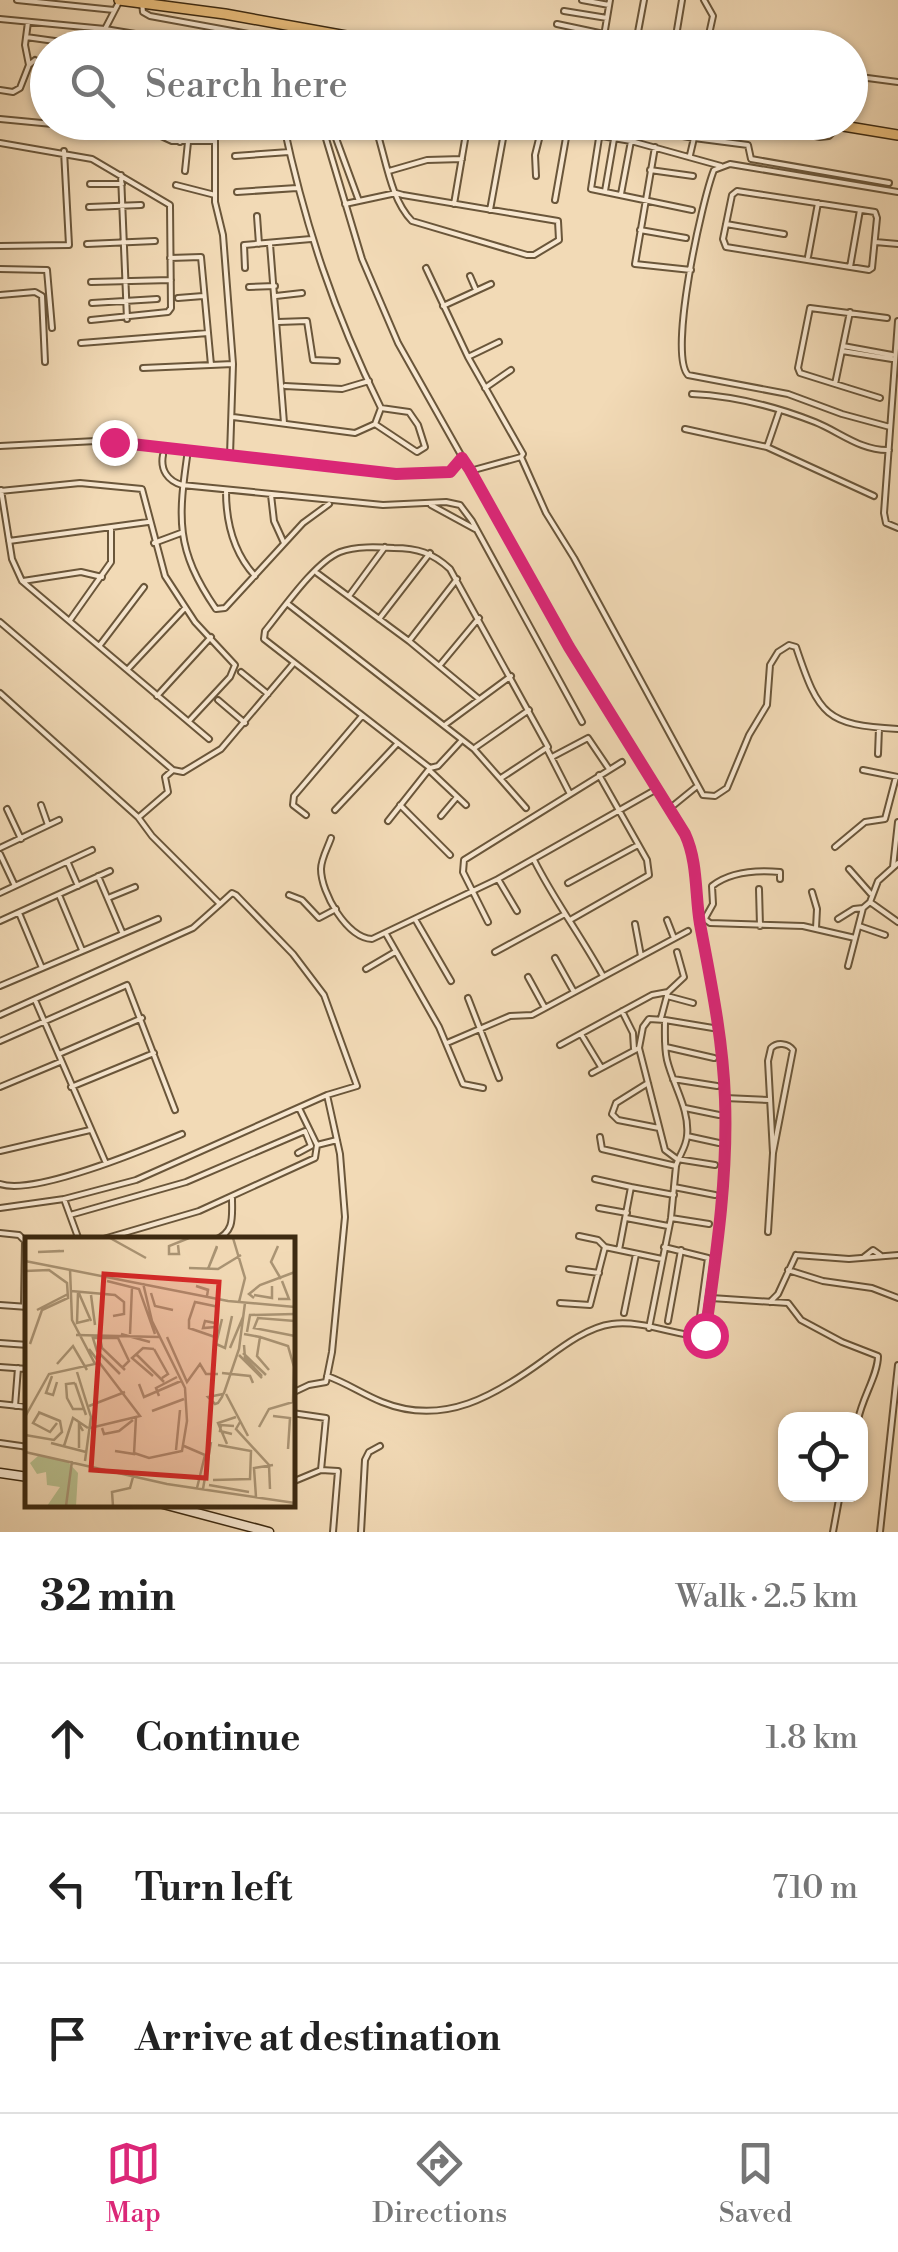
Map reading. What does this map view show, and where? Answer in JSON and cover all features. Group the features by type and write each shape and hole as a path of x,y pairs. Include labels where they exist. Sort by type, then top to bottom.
{"main road":[{"path":"118,3 130,0 307,30"},
{"path":"868,130 898,134"},
{"path":"0,1472 25,1477"},
{"path":"174,1507 269,1532"}],"street":[{"path":"0,20 105,30 118,3 17,0"},
{"path":"582,0 610,3 605,30"},
{"path":"639,30 644,0"},
{"path":"677,30 682,0"},
{"path":"704,0 713,16 710,30"},
{"path":"142,2 143,12 150,16 225,30"},
{"path":"589,15 592,2"},
{"path":"564,10 607,18"},
{"path":"0,90 12,92 20,88 29,65 28,22"},
{"path":"557,24 585,30"},
{"path":"26,37 30,38"},
{"path":"868,78 898,82"},
{"path":"0,119 30,122"},
{"path":"170,140 213,141 214,195 222,235 233,364 230,456"},
{"path":"233,417 355,433 375,424 381,408 310,239 287,140"},
{"path":"326,140 362,259 398,343 569,647 691,849 698,914 720,1029 725,1098 723,1204 704,1336 616,1324 596,1329 485,1399 443,1410 387,1403 355,1389 346,1380 327,1376"},
{"path":"337,140 359,201"},
{"path":"343,204 396,194 558,221 559,240 530,256 412,221 402,211 396,194 380,140"},
{"path":"454,204 465,140"},
{"path":"490,210 503,140"},
{"path":"536,176 539,140"},
{"path":"555,200 566,140"},
{"path":"599,140 590,189 692,210"},
{"path":"605,191 614,140"},
{"path":"626,140 722,166"},
{"path":"690,155 694,140"},
{"path":"709,140 748,145 751,160 888,183"},
{"path":"621,194 632,141"},
{"path":"184,172 188,142"},
{"path":"0,143 64,151 92,159 170,205 172,303 168,312 91,320"},
{"path":"654,147 636,266 692,270"},
{"path":"0,246 69,245 64,151"},
{"path":"235,156 289,152"},
{"path":"389,170 427,160 462,160"},
{"path":"890,427 788,394 684,372 681,358 683,314 714,170 730,164 898,192"},
{"path":"650,170 693,176"},
{"path":"121,175 127,319"},
{"path":"90,184 122,184"},
{"path":"176,185 214,195"},
{"path":"237,192 297,188"},
{"path":"737,191 860,210 876,215 872,268 726,246 723,239 732,195 737,191"},
{"path":"808,260 818,203"},
{"path":"90,207 142,205"},
{"path":"850,267 860,210"},
{"path":"256,216 258,244"},
{"path":"726,224 784,234"},
{"path":"640,230 686,238"},
{"path":"245,268 243,246 310,239"},
{"path":"87,244 156,241"},
{"path":"875,242 898,244"},
{"path":"270,244 284,424"},
{"path":"170,258 201,257 210,365"},
{"path":"426,268 468,357 522,451 521,458 546,514 574,558 696,787 708,797 728,788 749,735 768,704 770,664 778,652 790,645 796,648 808,684 826,711 844,724 898,729"},
{"path":"0,269 47,270 52,328"},
{"path":"470,276 476,290"},
{"path":"91,282 171,280"},
{"path":"443,306 491,284"},
{"path":"249,288 275,286"},
{"path":"0,294 35,292 42,296 45,362"},
{"path":"276,296 302,293"},
{"path":"178,298 204,296"},
{"path":"92,303 157,298"},
{"path":"880,398 798,371 809,309 887,318"},
{"path":"835,384 850,312"},
{"path":"278,322 307,321 312,360 337,361"},
{"path":"898,321 885,497 886,523 898,528"},
{"path":"81,343 208,332"},
{"path":"468,357 499,342"},
{"path":"843,349 894,358"},
{"path":"143,368 233,364"},
{"path":"485,388 511,370"},
{"path":"284,386 342,389 368,381"},
{"path":"692,394 730,398 780,412 821,424 864,446 889,450"},
{"path":"375,424 417,452 426,447 409,412 381,408"},
{"path":"767,447 780,412"},
{"path":"685,429 767,447 885,497"},
{"path":"0,446 96,441 415,475 450,472 462,458"},
{"path":"188,450 182,485 181,533 200,586 216,609 226,608 284,543 330,502"},
{"path":"162,456 166,476 182,485 330,502 446,502 460,506 582,722"},
{"path":"470,470 521,458"},
{"path":"189,722 234,670 233,660 185,608 164,576 148,522 145,494 136,487 80,484 1,491 15,570 22,581 209,739"},
{"path":"226,491 232,536 255,576"},
{"path":"272,495 274,521 284,543"},
{"path":"432,504 475,529"},
{"path":"9,541 148,522"},
{"path":"69,620 111,562 111,528"},
{"path":"154,544 181,533"},
{"path":"349,596 385,547"},
{"path":"466,804 430,769 294,664 263,635 316,572 340,552 385,547 438,558 457,579 530,710 570,794"},
{"path":"379,619 430,554"},
{"path":"22,581 81,572 102,577"},
{"path":"316,572 479,699"},
{"path":"409,641 457,579"},
{"path":"100,645 144,587"},
{"path":"288,604 474,748 530,812"},
{"path":"128,670 185,608"},
{"path":"440,666 478,618"},
{"path":"0,622 174,770 188,772 221,749 294,664"},
{"path":"158,696 211,637"},
{"path":"242,672 268,694"},
{"path":"445,724 511,676"},
{"path":"0,693 138,818 220,904"},
{"path":"218,700 245,723"},
{"path":"474,748 530,710"},
{"path":"306,814 294,804 294,796 362,716"},
{"path":"878,754 879,728"},
{"path":"552,757 588,738 609,769"},
{"path":"388,821 430,769 438,766 462,740"},
{"path":"335,810 398,743"},
{"path":"501,778 547,749"},
{"path":"488,922 471,892 462,867 464,860 530,812 570,794 622,762"},
{"path":"138,818 168,792 165,776 174,770"},
{"path":"835,847 865,822 885,819 897,777 863,770"},
{"path":"570,920 649,875 647,860 600,776"},
{"path":"670,810 696,787"},
{"path":"331,838 321,869 336,909 363,938 386,934 498,879 656,790"},
{"path":"441,816 458,796"},
{"path":"41,805 48,826"},
{"path":"400,805 450,855"},
{"path":"7,809 20,838"},
{"path":"15,886 0,851 59,820"},
{"path":"848,966 864,908 878,881 896,865 898,822"},
{"path":"568,883 638,844"},
{"path":"0,893 92,850"},
{"path":"533,858 603,976"},
{"path":"68,862 78,886"},
{"path":"849,869 871,894"},
{"path":"0,922 110,871"},
{"path":"704,920 713,904 712,886 721,879 769,871 780,872 780,879"},
{"path":"98,876 122,933"},
{"path":"498,879 517,912"},
{"path":"108,898 134,887"},
{"path":"759,889 760,926"},
{"path":"812,892 818,908 816,928"},
{"path":"0,1015 193,928 232,893 293,954 329,1003 358,1086 327,1095 136,1180 64,1199 0,1208"},
{"path":"59,894 82,950"},
{"path":"289,895 302,900 319,918 336,909"},
{"path":"870,902 898,922"},
{"path":"838,919 864,908"},
{"path":"19,912 42,968"},
{"path":"495,952 565,914"},
{"path":"698,914 714,924 816,928 855,938"},
{"path":"1,983 158,919"},
{"path":"415,919 451,982"},
{"path":"667,920 674,938"},
{"path":"634,924 641,956"},
{"path":"859,926 885,936"},
{"path":"447,1043 510,1016 532,1015 688,931"},
{"path":"386,934 447,1043 463,1084 483,1088"},
{"path":"366,968 395,952"},
{"path":"650,1328 674,1195 676,1162 687,1136 663,1019 667,994 684,977 678,952"},
{"path":"555,958 574,992"},
{"path":"528,977 545,1008"},
{"path":"0,1042 128,984 175,1110"},
{"path":"560,1045 652,995 667,994 694,1003"},
{"path":"468,998 498,1078"},
{"path":"35,1000 106,1163"},
{"path":"622,1011 633,1033 667,1154 676,1162"},
{"path":"57,1054 142,1018"},
{"path":"592,1073 637,1048 645,1022 663,1019 720,1029"},
{"path":"581,1034 601,1067"},
{"path":"768,1232 772,1153 769,1051 778,1044 794,1050 772,1153"},
{"path":"666,1047 714,1058"},
{"path":"72,1088 154,1053"},
{"path":"0,1087 61,1062"},
{"path":"673,1079 718,1086"},
{"path":"648,1083 616,1103 612,1114 618,1120 660,1128"},
{"path":"295,1392 309,1385 323,1385 327,1376 344,1224 344,1185 327,1095"},
{"path":"725,1098 770,1100"},
{"path":"684,1107 719,1115"},
{"path":"110,1237 200,1211 315,1158 317,1146 299,1108"},
{"path":"0,1150 90,1130"},
{"path":"70,1215 186,1182 304,1131 311,1146 298,1153"},
{"path":"0,1184 38,1183 182,1134"},
{"path":"687,1136 719,1142"},
{"path":"600,1138 602,1149 716,1165"},
{"path":"317,1146 337,1140"},
{"path":"595,1179 674,1195"},
{"path":"619,1250 631,1187"},
{"path":"674,1187 715,1195"},
{"path":"222,1237 232,1225 232,1197"},
{"path":"64,1199 78,1237"},
{"path":"598,1208 668,1226"},
{"path":"670,1218 709,1224"},
{"path":"0,1234 24,1238 25,1249"},
{"path":"579,1236 598,1240 605,1247 662,1260"},
{"path":"560,1302 589,1307 605,1247"},
{"path":"664,1247 704,1255 709,1261 698,1324"},
{"path":"668,1321 681,1250"},
{"path":"770,1302 778,1294 796,1255 864,1257 872,1250 880,1256 898,1255"},
{"path":"624,1312 636,1254"},
{"path":"570,1269 598,1273"},
{"path":"788,1270 823,1281 872,1288 898,1298"},
{"path":"711,1298 788,1303 801,1320 878,1356 878,1366 860,1412"},
{"path":"0,1304 25,1307"},
{"path":"0,1343 25,1345"},
{"path":"880,1532 898,1364"},
{"path":"0,1367 25,1369"},
{"path":"15,1406 18,1368"},
{"path":"0,1404 25,1407"},
{"path":"295,1413 326,1418 321,1470"},
{"path":"0,1442 25,1447"},
{"path":"361,1532 365,1460 369,1452 380,1446"},
{"path":"295,1481 321,1470 339,1472 334,1532"},
{"path":"834,1532 839,1502"}],"route":[{"path":"114,442 396,474 450,472 462,458 470,470 569,647 691,849 698,914 720,1029 725,1098 723,1204 705,1335"}]}
